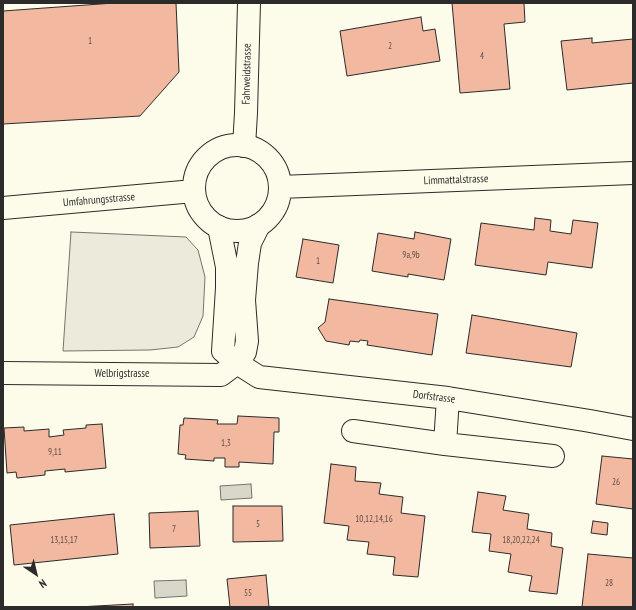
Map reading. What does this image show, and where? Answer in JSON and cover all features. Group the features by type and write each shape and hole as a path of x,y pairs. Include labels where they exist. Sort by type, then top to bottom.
{"street":[{"name":"Fahrweidstrasse","path":"244,146 249,3"},
{"path":"228,146 244,146 256,149 269,159 276,171 280,187 275,207 266,219 259,225 251,228 234,231 219,227 207,218 198,206 194,191 195,179 199,167 217,150 228,146"},
{"name":"Limmattalstrasse","path":"280,187 633,172"},
{"name":"Umfahrungsstrasse","path":"3,208 194,191"},
{"path":"237,363 246,352 247,341 244,300 247,263 250,243 259,225"},
{"name":"Dorfstrasse","path":"219,227 227,267 223,351 237,363 260,377 448,398 633,429"},
{"name":"Welbrigstrasse","path":"3,373 221,375 237,363"},
{"path":"445,444 448,398"},
{"path":"353,431 445,444 553,456"}],"shaded area":[{"path":"71,232 186,237 198,250 205,277 203,316 194,337 178,347 150,350 63,351"},
{"path":"251,484 252,498 221,500 220,486"},
{"path":"186,580 187,596 155,598 154,581"}],"building":[{"path":"114,3 176,3 179,72 140,116 3,124 3,11"},
{"path":"452,3 524,3 525,22 504,24 510,89 460,93"},
{"path":"421,17 423,31 435,29 440,61 347,76 340,31"},
{"path":"592,38 592,43 633,39 633,83 567,90 561,41"},
{"path":"535,218 551,220 550,231 571,234 573,220 598,223 592,268 548,262 546,275 475,265 481,223 534,230"},
{"path":"415,232 451,239 444,280 408,274 408,277 372,271 378,233 414,239"},
{"path":"303,239 339,245 333,283 296,277"},
{"path":"329,299 438,314 432,355 367,345 368,341 350,341 349,345 326,341 318,328 325,322"},
{"path":"472,315 577,333 571,367 466,353"},
{"path":"238,416 279,418 279,432 274,432 273,464 239,462 239,467 225,467 225,458 214,458 214,461 185,459 186,455 178,454 180,425 183,425 184,418 218,420 217,424 237,424"},
{"path":"102,424 106,468 65,472 65,469 45,471 45,475 17,478 16,472 7,473 4,428 24,427 24,431 49,429 49,437 64,435 63,430 86,428 86,425"},
{"path":"602,456 633,459 633,509 596,504"},
{"path":"331,464 356,467 355,481 381,483 379,494 403,497 401,513 425,516 418,577 393,575 395,557 367,554 369,542 347,540 349,526 324,523"},
{"path":"478,492 506,496 503,510 529,514 527,529 552,533 551,546 563,548 557,594 529,591 532,576 508,572 511,554 489,551 491,534 472,532"},
{"path":"233,506 282,506 283,541 233,542"},
{"path":"198,511 200,546 150,548 149,513"},
{"path":"114,514 118,554 14,565 10,525"},
{"path":"593,521 608,523 607,535 591,533"},
{"path":"588,554 633,558 633,607 582,607"},
{"path":"266,575 269,607 230,607 227,579"},
{"path":"133,604 133,607 78,607"}]}
